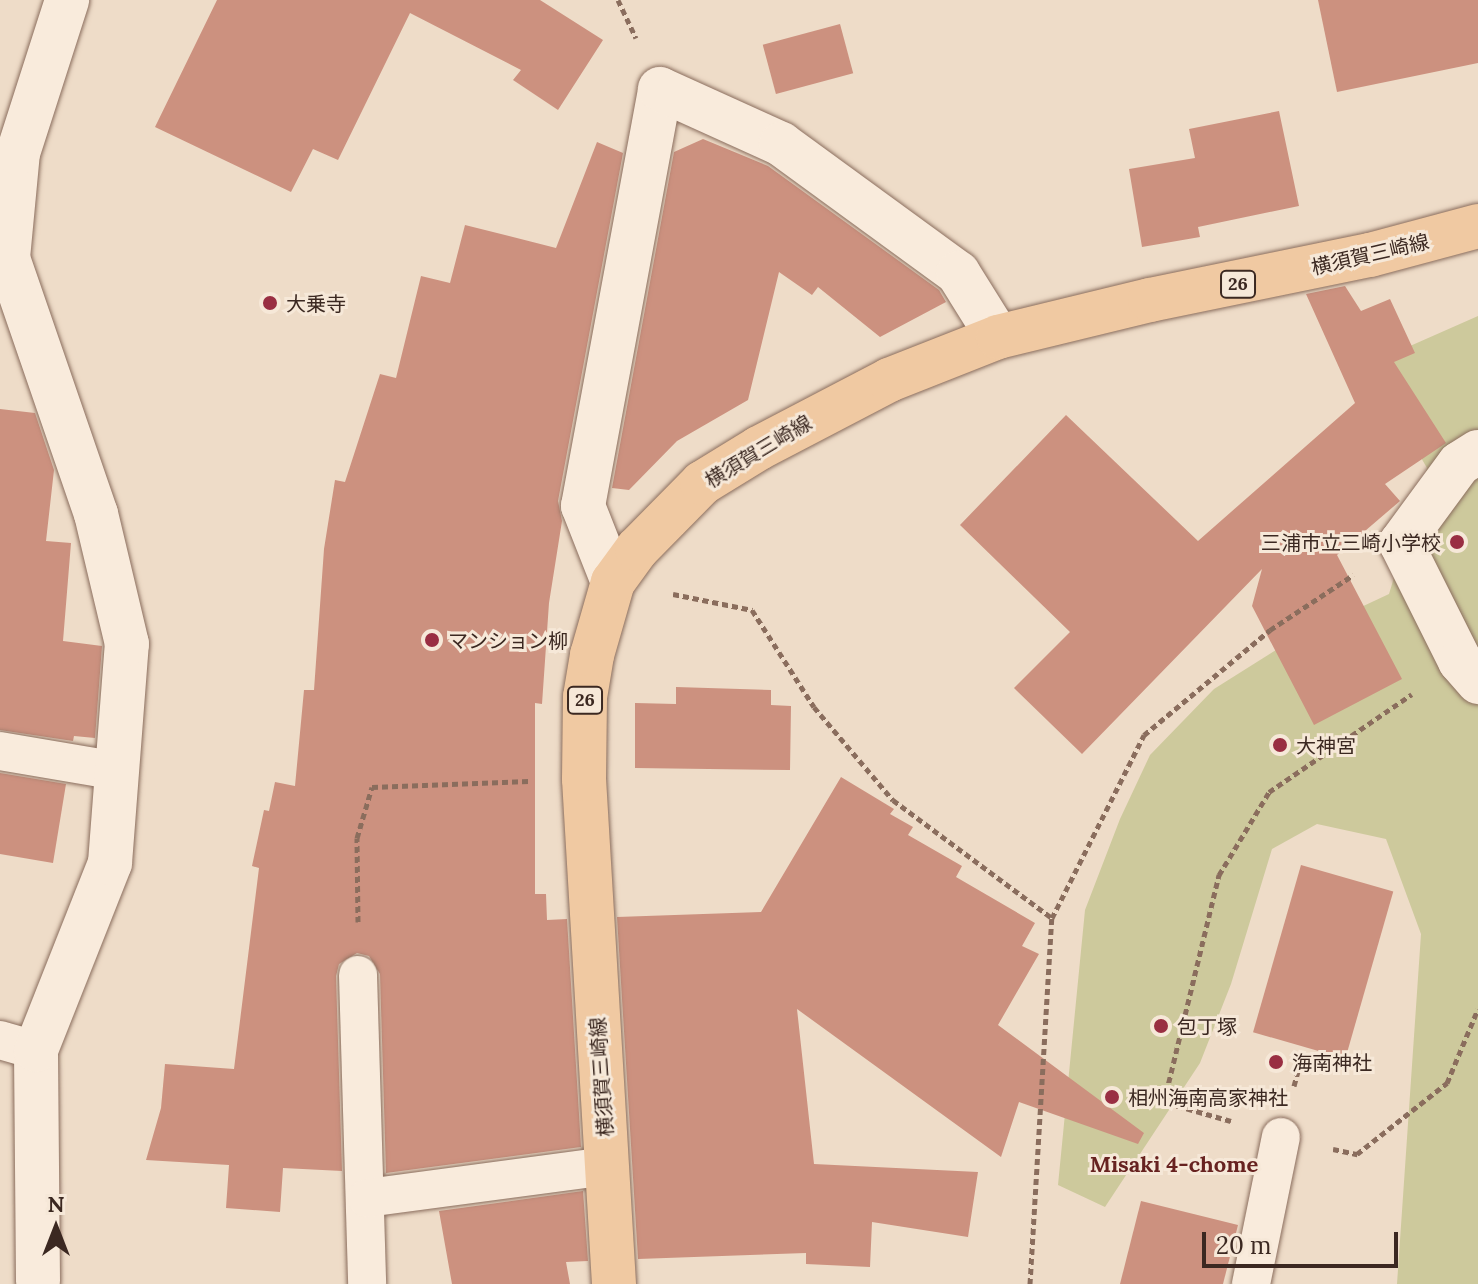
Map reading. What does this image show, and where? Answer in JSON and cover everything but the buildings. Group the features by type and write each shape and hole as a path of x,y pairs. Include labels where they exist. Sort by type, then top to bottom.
{"main road":[{"name":"横須賀三崎線","path":"614,1284 584,779 590,669 613,582 664,519 702,483 848,400 998,337 1150,300 1370,255 1478,226"}],"street":[{"path":"39,1283 18,1045 110,863 127,644 113,574 96,514 8,258 18,153 67,0"},
{"path":"613,582 583,506 660,89 781,144 958,273 998,337"},
{"path":"1469,672 1401,543 1459,464 1478,452"}],"lane":[{"path":"0,751 118,771"},
{"path":"358,975 367,1198 367,1284"},
{"path":"1251,1284 1281,1137"},
{"path":"367,1198 608,1166"}],"path":[{"path":"1030,1284 1052,918 1144,735 1270,630 1401,543"},
{"path":"613,582 752,610 814,707 893,800 1052,918"},
{"path":"1197,1111 1164,1102 1219,875 1269,792 1469,672"},
{"path":"358,975 357,838 372,787 584,779"},
{"path":"1357,1154 1447,1083 1478,1009"},
{"path":"1294,1089 1303,1053"}],"shaded area":[{"path":"1478,316 1478,1284 1397,1284 1421,934 1386,839 1317,824 1272,849 1231,984 1200,1063 1105,1207 1058,1185 1085,910 1120,819 1150,755 1214,689 1295,638 1389,594 1427,468 1367,365"}],"place":[{"name":"大乗寺","path":"270,303"},
{"name":"三浦市立三崎小学校","path":"1457,542"},
{"name":"マンション柳","path":"432,640"},
{"name":"大神宮","path":"1280,745"},
{"name":"包丁塚","path":"1161,1026"},
{"name":"海南神社","path":"1276,1062"},
{"name":"相州海南高家神社","path":"1112,1097"}],"district":[{"name":"Misaki 4-chome","path":"1174,1165"}]}
